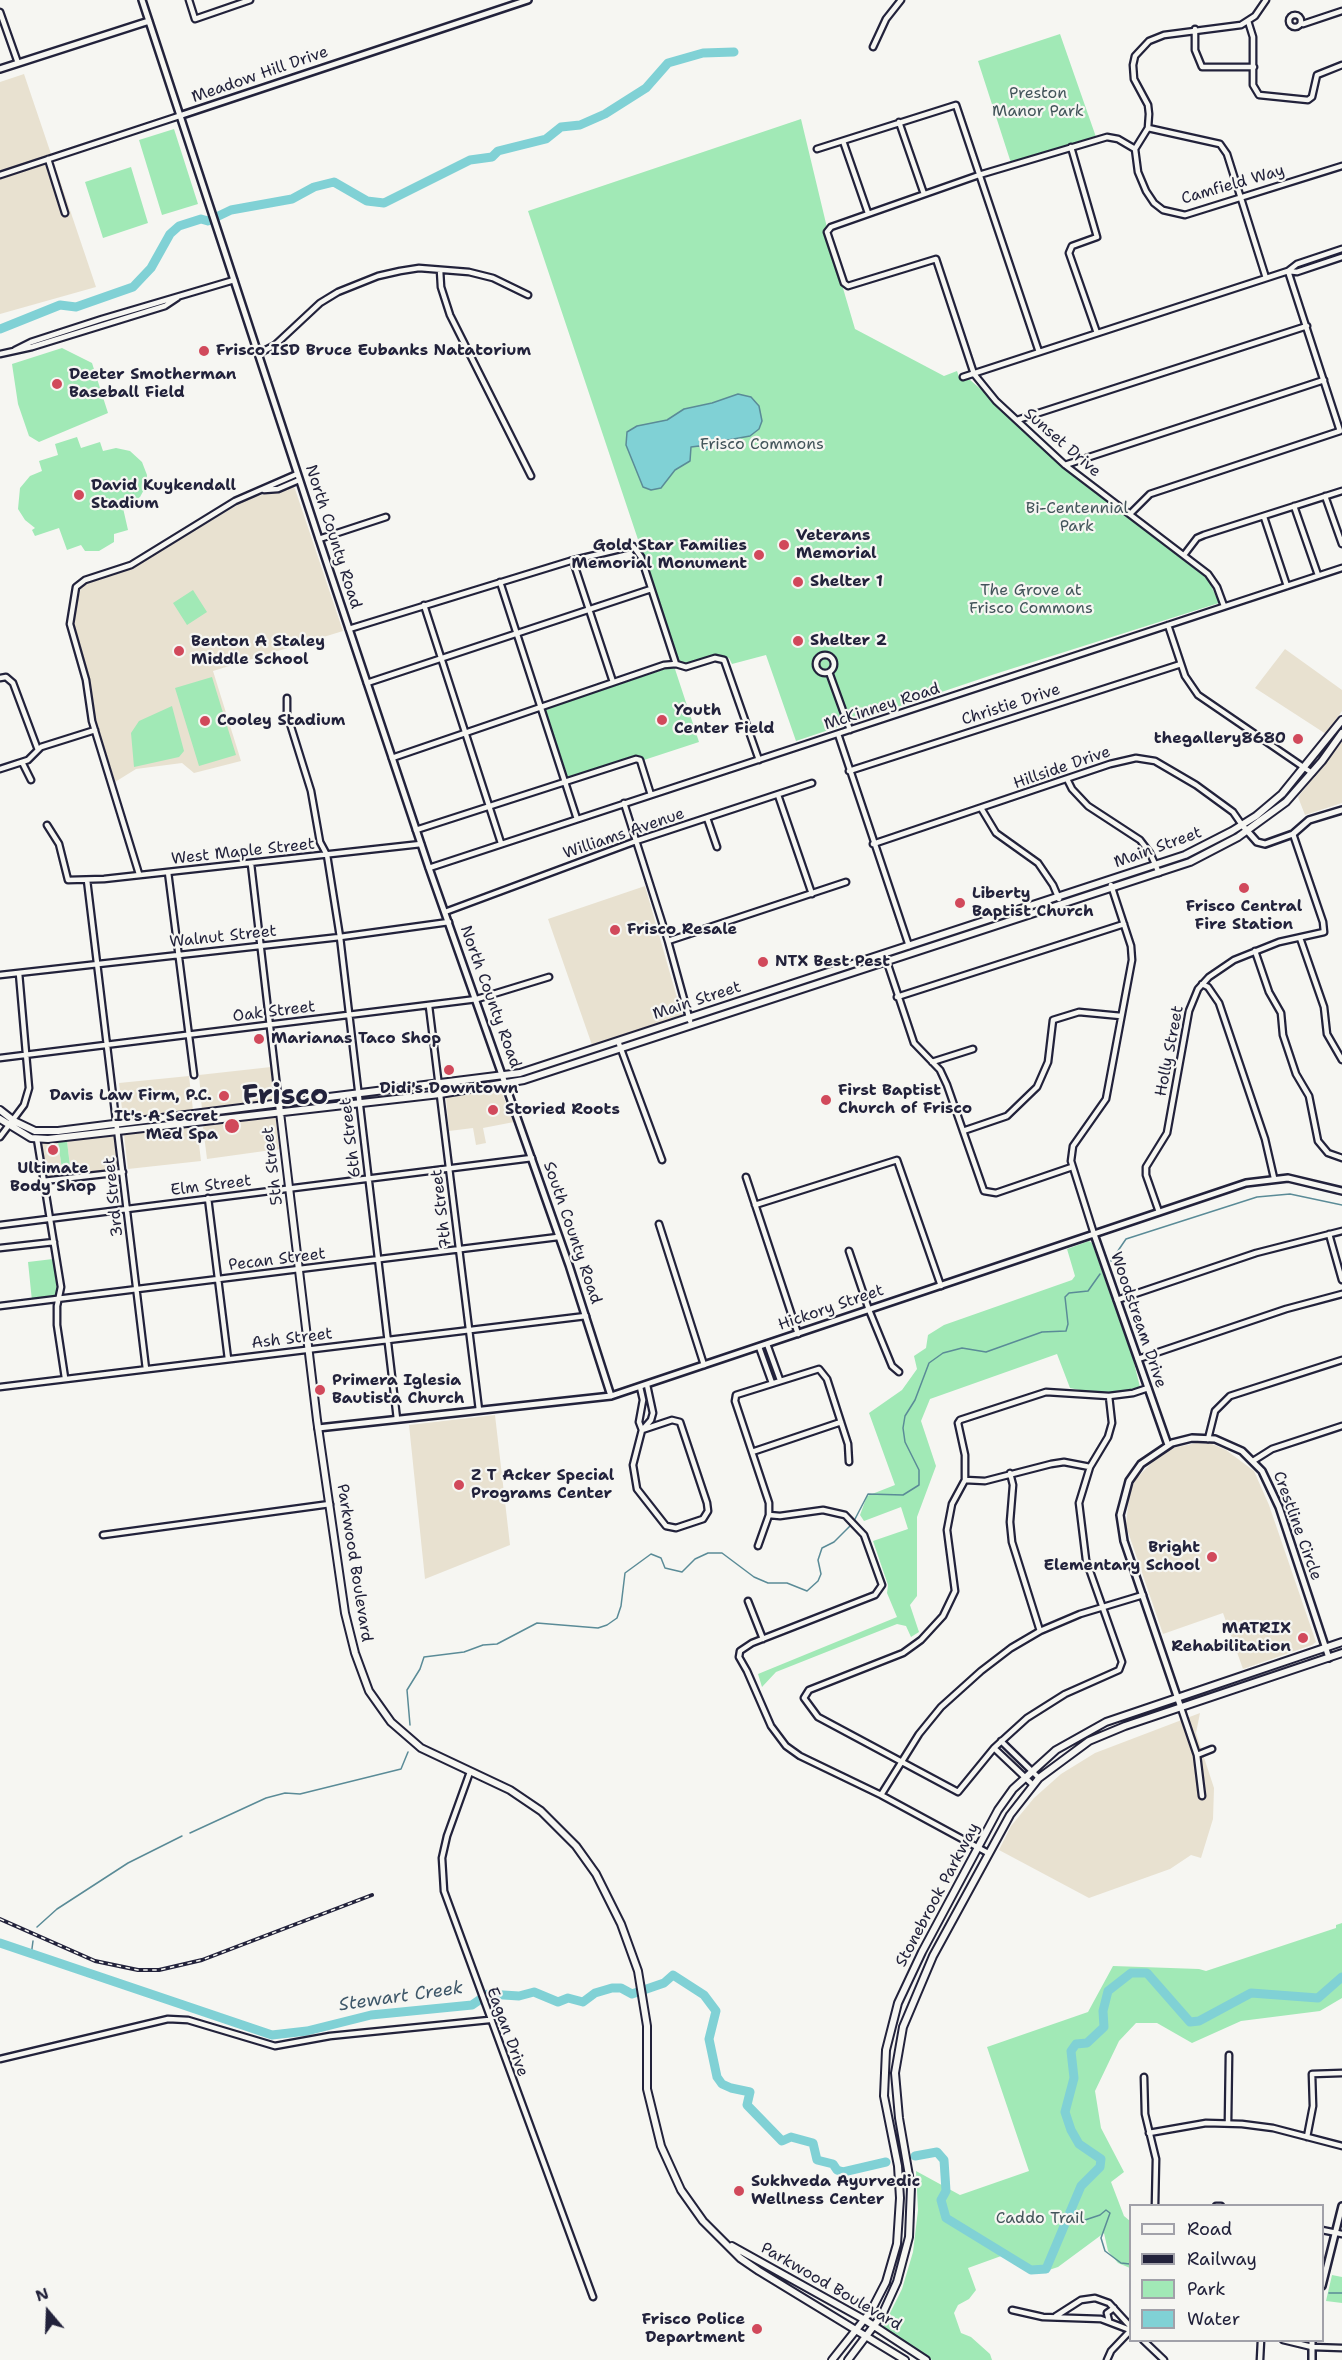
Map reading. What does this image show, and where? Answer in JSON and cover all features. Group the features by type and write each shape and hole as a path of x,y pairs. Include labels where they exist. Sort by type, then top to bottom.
{"main road":[{"name":"Main Street","path":"0,1119 37,1139 358,1094 505,1080 689,1017 1185,855 1242,825 1282,794 1342,720"},
{"name":"Main Street","path":"0,1110 11,1124 35,1131 118,1126 280,1112 440,1094 560,1069 1159,873 1205,855 1247,831 1286,802 1312,773 1342,733"},
{"path":"984,921 987,930"},
{"path":"824,974 827,982"},
{"path":"800,982 803,990"},
{"path":"748,999 751,1007"},
{"path":"577,1063 598,1052 599,1047"},
{"path":"557,1061 560,1069"},
{"name":"5th Street","path":"279,1104 318,1428"},
{"name":"Parkwood Boulevard","path":"318,1428 347,1624 362,1674 374,1701 396,1727 421,1748 525,1799 553,1821 576,1846 605,1890 639,1971 645,2001 647,2089 661,2146 681,2190 703,2221 759,2271 905,2360"},
{"name":"Stonebrook Parkway","path":"832,2360 865,2320 888,2274 899,2226 898,2166 884,2096 889,2038 903,1993 998,1810 1024,1777 1068,1741 1092,1728 1342,1642"},
{"name":"Stonebrook Parkway","path":"848,2360 875,2327 897,2282 910,2228 911,2187 896,2095 895,2073 900,2042 910,2006 944,1935 1010,1815 1040,1778 1089,1741 1342,1653"},
{"path":"935,1929 944,1935"},
{"path":"889,2038 900,2042"},
{"path":"899,2226 910,2228"},
{"name":"Parkwood Boulevard","path":"721,2239 762,2265 865,2320 926,2360"}],"street":[{"name":"North County Road","path":"142,0 416,830 505,1080"},
{"path":"189,0 195,19 250,0"},
{"name":"Meadow Hill Drive","path":"0,175 528,0"},
{"path":"873,47 886,19 901,0"},
{"path":"843,141 868,213 979,175 1107,137 1118,139 1135,149 1148,128 1148,105 1134,79 1133,60 1149,41 1195,29 1236,26 1248,21 1266,0"},
{"path":"1303,24 1342,11"},
{"path":"0,12 18,63"},
{"path":"0,69 149,21"},
{"path":"1248,21 1253,37 1254,88 1259,95 1300,101 1312,97 1315,78 1320,73 1342,65"},
{"path":"1195,29 1195,50 1202,67 1254,67"},
{"path":"817,149 956,105 1039,352"},
{"path":"899,122 924,194"},
{"path":"1148,128 1220,144 1227,154 1266,278"},
{"path":"1071,147 1097,237 1072,246 1069,253 1097,333"},
{"name":"Camfield Way","path":"1135,149 1138,172 1154,203 1163,210 1185,215 1342,166"},
{"path":"48,159 65,213"},
{"name":"Sunset Drive","path":"868,213 828,230 844,283 848,286 860,284 936,259 974,374 996,401 1065,465 1211,578 1224,606"},
{"path":"963,377 1288,271 1297,264 1342,249"},
{"path":"1288,271 1297,272 1342,257"},
{"path":"258,354 274,345 320,303 338,292 378,276 400,271 419,268 475,273 528,295"},
{"path":"440,270 441,287 450,315 531,476"},
{"path":"1130,514 1150,494 1340,431 1288,271"},
{"path":"15,350 31,342 164,299 178,298 234,280"},
{"path":"0,354 165,306 178,298"},
{"path":"102,319 104,325"},
{"path":"1017,420 1307,326"},
{"path":"1065,465 1324,380"},
{"path":"140,874 95,730 86,680 70,624 70,614 79,582 131,565 234,501 259,491 278,489 298,477"},
{"path":"1184,555 1197,538 1204,534 1342,491"},
{"path":"1325,496 1342,544"},
{"path":"1294,506 1318,575"},
{"path":"319,539 386,516"},
{"path":"1264,516 1287,586"},
{"path":"350,629 500,582 633,546 639,550 676,664"},
{"path":"573,561 613,681"},
{"name":"McKinney Road","path":"429,868 1342,568"},
{"path":"500,582 577,819"},
{"path":"367,683 651,589"},
{"path":"424,605 501,843"},
{"path":"1168,625 1191,687 1208,705 1312,773"},
{"path":"827,655 834,661 834,667 829,672 822,673 817,669 816,662 820,657 827,655"},
{"path":"392,758 465,731 664,665 676,664 686,667 715,658 724,660 759,760"},
{"name":"Christie Drive","path":"849,771 1181,664"},
{"path":"829,672 850,730"},
{"path":"0,678 6,677 13,683 38,750"},
{"name":"6th Street","path":"287,698 287,714 311,791 320,842 327,855 340,937 376,1260 397,1419"},
{"path":"0,769 36,755 38,750 95,730"},
{"path":"838,734 909,946"},
{"name":"Hillside Drive","path":"873,844 1110,764 1147,758 1224,804 1242,825"},
{"path":"416,830 488,804 629,760 640,760 651,795"},
{"path":"22,762 31,780"},
{"path":"1067,779 1072,789 1088,806 1140,840 1159,873"},
{"name":"Williams Avenue","path":"445,912 636,842 812,783"},
{"path":"778,795 812,894"},
{"path":"624,803 668,941 692,1026"},
{"path":"981,808 996,833 1027,853 1042,868 1061,905"},
{"path":"1242,825 1257,842 1265,844 1293,834 1309,820 1342,810"},
{"path":"707,819 717,847"},
{"name":"West Maple Street","path":"47,825 58,844 68,880 251,864 421,844"},
{"name":"Holly Street","path":"1159,1212 1146,1175 1146,1167 1167,1133 1189,1011 1202,984 1234,960 1255,951 1321,933 1324,930 1293,834"},
{"name":"5th Street","path":"251,864 279,1104"},
{"path":"168,872 194,1076"},
{"name":"3rd Street","path":"87,880 146,1369"},
{"path":"884,954 914,1043 939,1070 947,1085 982,1188 987,1194 1072,1167 1073,1146 1106,1099 1132,956 1109,881"},
{"path":"668,941 846,882"},
{"name":"Walnut Street","path":"0,975 340,937 449,922"},
{"path":"897,997 1124,924"},
{"path":"1300,938 1324,1007 1327,1034 1342,1060"},
{"path":"1255,951 1269,992 1281,1013 1283,1035 1296,1074 1309,1096 1318,1141 1328,1153 1342,1158"},
{"path":"0,1137 27,1100 27,1055 19,972"},
{"name":"Oak Street","path":"0,1058 477,999 549,977"},
{"path":"1202,984 1213,992 1219,1003 1271,1159 1274,1178"},
{"name":"7th Street","path":"429,1006 479,1410"},
{"path":"963,1131 1007,1116 1037,1087 1048,1062 1053,1020 1079,1012 1121,1016"},
{"path":"618,1041 662,1160"},
{"path":"932,1062 973,1048"},
{"name":"South County Road","path":"505,1080 586,1316 610,1396"},
{"path":"37,1139 61,1287 57,1326 65,1378"},
{"name":"Elm Street","path":"0,1225 532,1158"},
{"path":"755,1205 897,1160 940,1286"},
{"name":"Woodstream Drive","path":"1072,1167 1168,1445"},
{"path":"43,1181 123,1172"},
{"path":"746,1177 798,1334"},
{"name":"Hickory Street","path":"318,1428 610,1396 640,1388 1246,1183 1288,1178 1342,1191"},
{"path":"208,1198 228,1359"},
{"path":"659,1224 704,1365"},
{"path":"1117,1300 1256,1253 1342,1231"},
{"path":"1329,1234 1342,1280"},
{"name":"Pecan Street","path":"0,1306 558,1237"},
{"path":"0,1248 54,1242"},
{"path":"849,1251 869,1310 892,1366 899,1372"},
{"path":"1138,1359 1297,1306 1342,1294"},
{"name":"Ash Street","path":"0,1387 586,1316"},
{"path":"767,1344 780,1380"},
{"path":"759,1347 772,1383"},
{"path":"1208,1439 1215,1411 1230,1396 1342,1360"},
{"path":"758,1546 769,1515 767,1496 735,1401 736,1395 819,1369 827,1379 841,1422 848,1444 849,1462"},
{"path":"642,1430 678,1420 707,1503 707,1514 703,1519 670,1528 662,1523 643,1500 635,1485 632,1471 642,1430 651,1420 653,1413 646,1385"},
{"path":"640,1388 643,1400 639,1422 642,1430"},
{"path":"1109,1396 1112,1423 1108,1437 1090,1467 1080,1494 1081,1531 1086,1560 1122,1662 1119,1670 1065,1694 1027,1718 994,1748 958,1792 818,1717 804,1698 806,1694 814,1688 903,1653 921,1640 943,1616 955,1591 948,1521 952,1504 965,1480 965,1455 958,1423 965,1418 1046,1392 1109,1396 1133,1393 1148,1388"},
{"path":"641,1410 653,1413"},
{"path":"752,1452 841,1422"},
{"path":"1254,1461 1272,1449 1342,1426"},
{"name":"Crestline Circle","path":"1168,1445 1192,1438 1208,1439 1230,1444 1254,1461 1270,1484 1329,1658"},
{"path":"1168,1445 1141,1464 1129,1481 1122,1501 1122,1533 1197,1755 1202,1796"},
{"path":"965,1480 986,1481 1010,1473 1064,1462 1090,1467"},
{"path":"1010,1473 1013,1485 1010,1522 1012,1542 1040,1631"},
{"path":"103,1534 330,1504"},
{"path":"769,1515 780,1516 823,1510 846,1516 859,1527 882,1585 879,1592 748,1645 739,1653 763,1712 786,1746 800,1756 881,1795 988,1853"},
{"path":"881,1795 902,1760 941,1707 1011,1648 1040,1631 1080,1614 1103,1609 1143,1595"},
{"path":"748,1601 763,1639"},
{"path":"1001,1741 1040,1778"},
{"path":"994,1748 1033,1785"},
{"path":"1197,1755 1212,1749"},
{"name":"Eagan Drive","path":"470,1772 447,1836 442,1858 446,1899 593,2297"},
{"path":"0,2059 168,2019 188,2020 275,2046 330,2036 489,2020"},
{"path":"1228,2123 1229,2055"},
{"path":"1307,2137 1313,2106 1312,2074 1342,2073"},
{"path":"1144,2077 1144,2114 1156,2159 1155,2204"},
{"path":"1149,2133 1174,2127 1228,2123 1273,2128 1342,2146"},
{"path":"1324,2283 1339,2234 1342,2206"},
{"path":"1324,2230 1339,2234"},
{"path":"1044,2317 1061,2314 1089,2298 1104,2300 1129,2327"},
{"path":"1109,2321 1107,2313 1114,2308"},
{"path":"1012,2310 1044,2317 1109,2321 1129,2328"},
{"path":"1107,2360 1111,2351 1129,2331"},
{"path":"1145,2342 1164,2360"},
{"path":"1260,2360 1261,2342"},
{"path":"1312,2360 1312,2344 1342,2348"}],"shaded area":[{"path":"24,74 96,287 0,314 0,82"},
{"name":"Benton A Staley Middle School","path":"294,486 343,631 213,671 241,761 194,773 182,763 136,769 115,782 96,721 88,672 72,622 82,584 135,567 247,499"},
{"path":"1285,649 1342,690 1342,711 1326,734 1255,688"},
{"path":"1342,741 1342,803 1305,815 1298,797"},
{"path":"645,886 682,1015 592,1045 548,919"},
{"path":"271,1067 274,1097 270,1101 202,1110 199,1075"},
{"path":"189,1076 193,1110 123,1118 119,1083"},
{"path":"501,1091 514,1122 483,1128 486,1143 476,1145 473,1128 449,1131 446,1097"},
{"path":"273,1116 276,1119 279,1149 207,1159 203,1127 205,1124"},
{"path":"193,1125 197,1127 201,1161 128,1169 124,1135 126,1132"},
{"path":"116,1136 120,1169 71,1175 67,1141"},
{"path":"58,1142 63,1176 47,1178 42,1143"},
{"name":"Z T Acker Special Programs Center","path":"495,1415 510,1545 425,1579 409,1425"},
{"name":"Bright Elementary School","path":"1197,1443 1212,1444 1226,1450 1254,1471 1269,1505 1316,1642 1312,1645 1243,1669 1223,1613 1163,1634 1126,1526 1129,1495 1135,1480 1157,1457 1172,1448"},
{"path":"1200,1713 1196,1733 1214,1788 1213,1819 1201,1858 1191,1855 1170,1869 1089,1898 999,1850 1011,1826 1034,1798 1061,1774 1095,1753"}],"green space":[{"name":"Preston Manor Park","path":"1060,34 1096,137 1011,163 978,61"},
{"name":"Frisco Commons","path":"801,119 835,261 855,329 944,376 957,371 960,380 969,379 1131,520 1208,579 1219,603 995,674 796,741 766,655 732,664 729,658 717,654 687,663 679,662 528,211"},
{"path":"174,129 198,204 162,215 139,140"},
{"path":"131,167 148,223 103,238 85,182"},
{"name":"Deeter Smotherman Baseball Field","path":"62,348 92,363 108,413 39,442 29,436 18,404 12,364"},
{"name":"David Kuykendall Stadium","path":"77,437 81,448 100,442 103,451 116,448 130,451 142,462 147,475 146,486 140,497 123,508 128,530 114,534 114,542 99,551 85,551 81,545 67,550 59,528 35,536 32,530 35,528 25,520 18,509 20,488 30,476 42,471 39,461 58,455 55,444"},
{"path":"193,590 207,612 187,625 173,603"},
{"path":"674,666 699,742 644,760 635,755 568,778 545,709"},
{"name":"Cooley Stadium","path":"212,677 236,755 199,766 175,688"},
{"path":"172,706 184,751 179,757 134,767 131,733 139,721"},
{"path":"67,1141 71,1175 63,1176 58,1142"},
{"path":"1089,1241 1092,1243 1133,1359 1140,1387 1104,1395 1070,1388 1057,1354 930,1399 921,1421 936,1466 917,1517 917,1596 910,1605 919,1632 911,1637 906,1626 897,1624 776,1672 762,1687 758,1674 897,1617 887,1593 888,1585 873,1541 908,1529 901,1507 864,1521 860,1515 867,1496 895,1485 869,1413 902,1390 917,1369 914,1356 926,1348 928,1335 944,1325 1072,1280 1075,1276 1067,1249"},
{"path":"53,1259 58,1296 32,1301 28,1262"},
{"name":"Caddo Trail","path":"1342,1923 1342,1998 1320,2011 1241,2021 1192,2043 1157,2023 1136,2023 1119,2041 1095,2091 1101,2128 1124,2172 1111,2182 1124,2216 1129,2220 1129,2268 1118,2263 1108,2251 1104,2233 1058,2267 1037,2274 1004,2255 968,2268 976,2290 969,2299 958,2305 954,2313 961,2333 971,2337 990,2354 992,2360 932,2360 883,2327 902,2289 913,2252 918,2210 916,2171 960,2195 1029,2171 987,2047 1088,2012 1113,1966 1206,1971 1336,1928 1336,1925"},
{"path":"1332,2275 1342,2277 1342,2303 1326,2301"}],"water":[{"path":"738,394 751,397 759,406 762,421 759,429 750,436 717,442 706,450 699,446 691,447 690,461 675,470 661,488 651,490 643,487 626,445 627,432 637,426 667,420 684,409"}],"waterway":[{"path":"0,329 60,305 76,307 133,287 151,268 170,234 179,226 201,219 208,221 231,210 292,199 314,187 334,182 367,201 384,203 470,160 492,157 498,151 546,139 561,127 580,125 605,114 646,88 668,63 703,53 734,52"},
{"path":"1111,1261 1126,1239 1257,1197 1290,1194 1342,1205"},
{"path":"854,1521 868,1494 903,1495 919,1485 919,1470 905,1442 903,1428 905,1416 915,1400 929,1363 943,1353 962,1348 986,1352 1042,1332 1066,1331 1068,1324 1065,1297 1069,1293 1088,1291 1100,1274"},
{"path":"410,1725 407,1690 420,1669 424,1657 464,1652 483,1645 497,1644 537,1623 598,1628 607,1625 617,1618 621,1606 625,1573 651,1554 661,1558 665,1568 682,1572 695,1559 708,1553 722,1553 754,1577 768,1583 787,1583 807,1591 818,1581 821,1574 818,1560 822,1548 834,1542 851,1525"},
{"path":"190,1833 266,1798 285,1793 300,1794 401,1769 408,1752"},
{"path":"37,1927 57,1909 128,1863 182,1836"},
{"path":"31,1956 33,1941"},
{"name":"Stewart Creek","path":"0,1943 272,2035 307,2031 371,2015 472,2005 488,1994 519,1996 534,1992 558,2002 568,1998 583,2002 595,1993 612,1988 621,1988 632,1994 664,1983 673,1975 704,1995 716,2011 709,2039 717,2077 722,2084 750,2092 747,2105 782,2141 791,2137 813,2143 817,2160 833,2164 837,2170 843,2172 886,2162"},
{"name":"Stewart Creek","path":"915,2156 937,2152 944,2160 946,2191 941,2200 946,2218 1031,2270 1046,2269 1081,2186 1100,2167 1101,2159 1079,2144 1065,2112 1074,2078 1071,2051 1076,2044 1087,2043 1104,2027 1103,2011 1108,1991 1131,1973 1147,1973 1190,2022 1199,2021 1251,1993 1318,1998 1342,1977"},
{"path":"1072,2211 1082,2221 1100,2215 1106,2210 1110,2213 1101,2238 1105,2251 1121,2263 1129,2264"},
{"path":"1329,2293 1342,2293"}],"railway":[{"path":"0,1919 95,1961 138,1970 159,1970 202,1960 372,1895"}],"place":[{"name":"Frisco ISD Bruce Eubanks Natatorium","path":"204,351"},
{"name":"Deeter Smotherman Baseball Field","path":"57,384"},
{"name":"David Kuykendall Stadium","path":"79,495"},
{"name":"Veterans Memorial","path":"784,545"},
{"name":"Gold Star Families Memorial Monument","path":"759,555"},
{"name":"Shelter 1","path":"798,582"},
{"name":"Shelter 2","path":"798,641"},
{"name":"Benton A Staley Middle School","path":"179,651"},
{"name":"Youth Center Field","path":"662,720"},
{"name":"Cooley Stadium","path":"205,721"},
{"name":"thegallery8680","path":"1298,739"},
{"name":"Frisco Central Fire Station","path":"1244,888"},
{"name":"Liberty Baptist Church","path":"960,903"},
{"name":"Frisco Resale","path":"615,930"},
{"name":"NTX Best Pest","path":"763,962"},
{"name":"Marianas Taco Shop","path":"259,1039"},
{"name":"Didi's Downtown","path":"449,1070"},
{"name":"Davis Law Firm, P.C.","path":"224,1096"},
{"name":"First Baptist Church of Frisco","path":"826,1100"},
{"name":"Storied Roots","path":"493,1110"},
{"name":"It's A Secret Med Spa","path":"232,1126"},
{"name":"Ultimate Body Shop","path":"53,1150"},
{"name":"Primera Iglesia Bautista Church","path":"320,1390"},
{"name":"Z T Acker Special Programs Center","path":"459,1485"},
{"name":"Bright Elementary School","path":"1212,1557"},
{"name":"MATRIX Rehabilitation","path":"1303,1638"},
{"name":"Sukhveda Ayurvedic Wellness Center","path":"739,2191"},
{"name":"Frisco Police Department","path":"757,2329"}],"district":[{"name":"Frisco","path":"285,1097"}],"park label":[{"name":"Bi-Centennial Park","path":"1077,518"},
{"name":"The Grove at Frisco Commons","path":"1031,600"}]}
